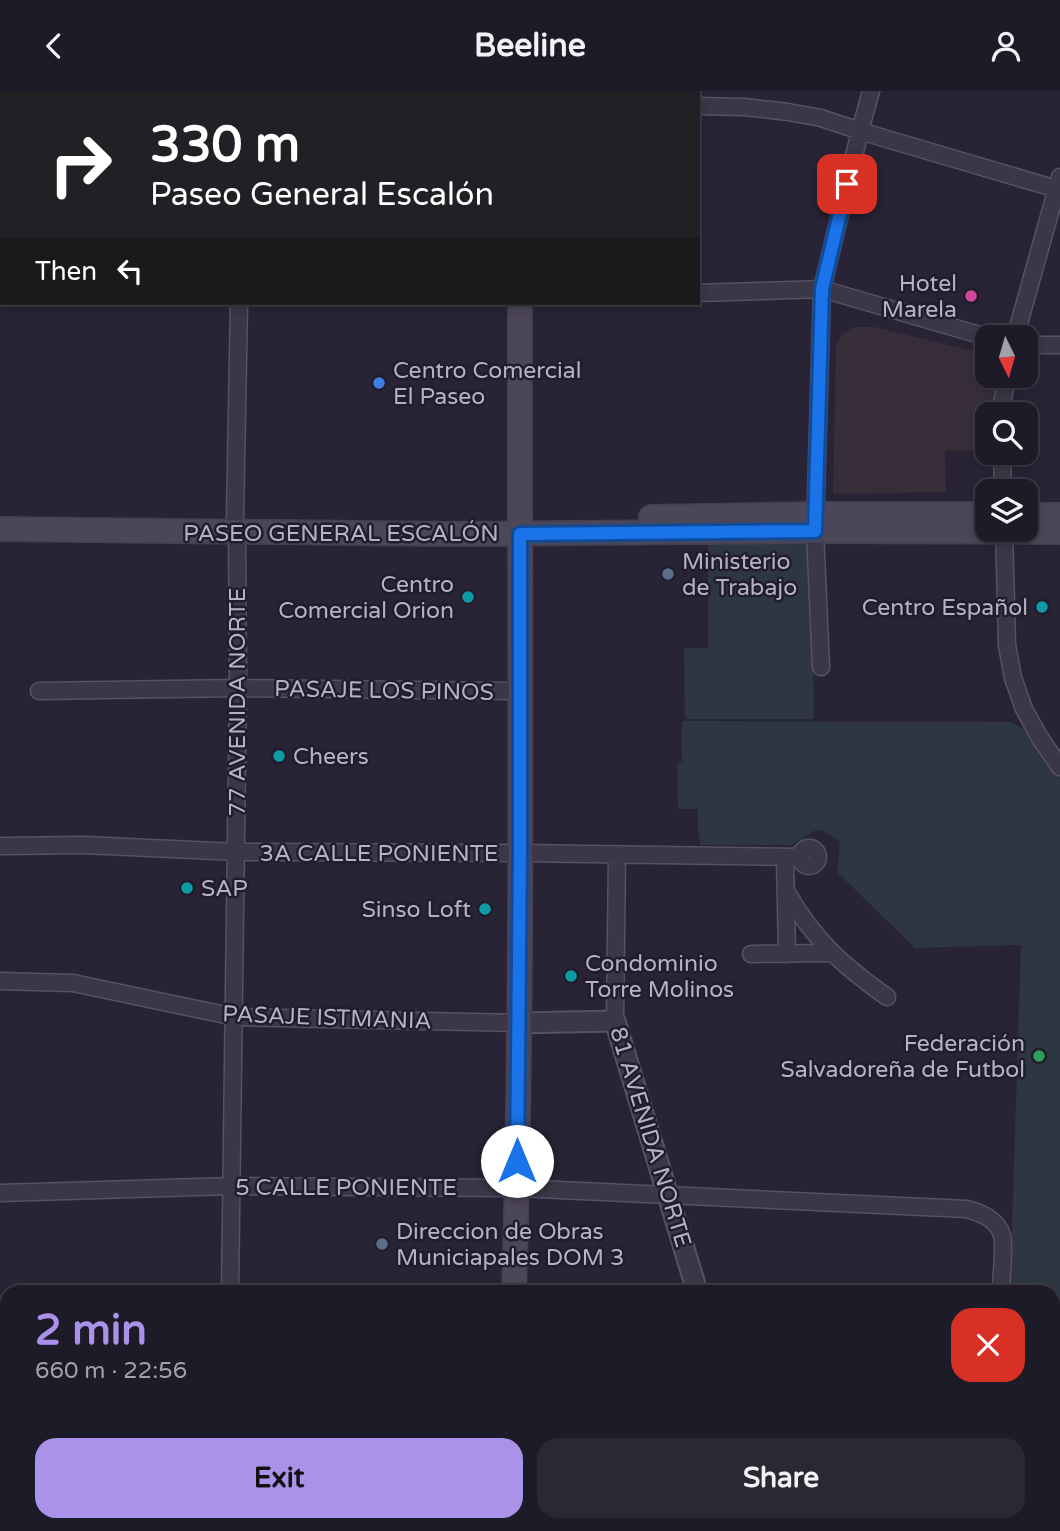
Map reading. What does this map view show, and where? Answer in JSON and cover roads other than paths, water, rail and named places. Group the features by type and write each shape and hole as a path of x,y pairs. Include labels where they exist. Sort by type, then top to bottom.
{"main road":[{"path":"514,1285 520,853 520,305"},
{"name":"PASEO GENERAL ESCALÓN","path":"0,514 236,526"},
{"name":"PASEO GENERAL ESCALÓN","path":"0,529 816,523 975,515"},
{"path":"1038,515 1060,515"},
{"name":"PASEO GENERAL ESCALÓN","path":"816,523 975,530"},
{"name":"PASEO GENERAL ESCALÓN","path":"1038,532 1060,532"}],"street":[{"path":"821,667 816,523 822,289 871,91"},
{"path":"700,106 744,107 821,118 1059,185 1019,325"},
{"path":"700,293 822,289 975,334"},
{"name":"77 AVENIDA NORTE","path":"230,1285 237,852 236,526 239,305"},
{"path":"1038,345 1060,345"},
{"path":"1004,542 1007,645 1013,678 1024,709 1060,767"},
{"name":"PASAJE LOS PINOS","path":"39,691 238,688 520,691"},
{"name":"3A CALLE PONIENTE","path":"0,846 84,845 237,852 793,857 786,891"},
{"name":"81 AVENIDA NORTE","path":"617,855 615,1021 695,1285"},
{"path":"786,891 807,926 831,953 887,996"},
{"path":"786,891 786,954"},
{"path":"751,954 831,953"},
{"name":"PASAJE ISTMANIA","path":"0,981 73,983 234,1017 518,1023 615,1021"},
{"name":"5 CALLE PONIENTE","path":"0,1193 231,1186 517,1188 967,1209 981,1213 995,1223 1002,1236 1001,1285"}],"place":[{"name":"Hotel Marela","path":"971,296"},
{"name":"Centro Comercial El Paseo","path":"379,383"},
{"name":"Ministerio de Trabajo","path":"668,574"},
{"name":"Centro Comercial Orion","path":"468,597"},
{"name":"Centro Español","path":"1042,607"},
{"name":"Cheers","path":"279,756"},
{"name":"SAP","path":"187,888"},
{"name":"Sinso Loft","path":"485,909"},
{"name":"Condominio Torre Molinos","path":"571,976"},
{"name":"Federación Salvadoreña de Futbol","path":"1039,1056"},
{"name":"Direccion de Obras Municiapales DOM 3","path":"382,1244"}]}
